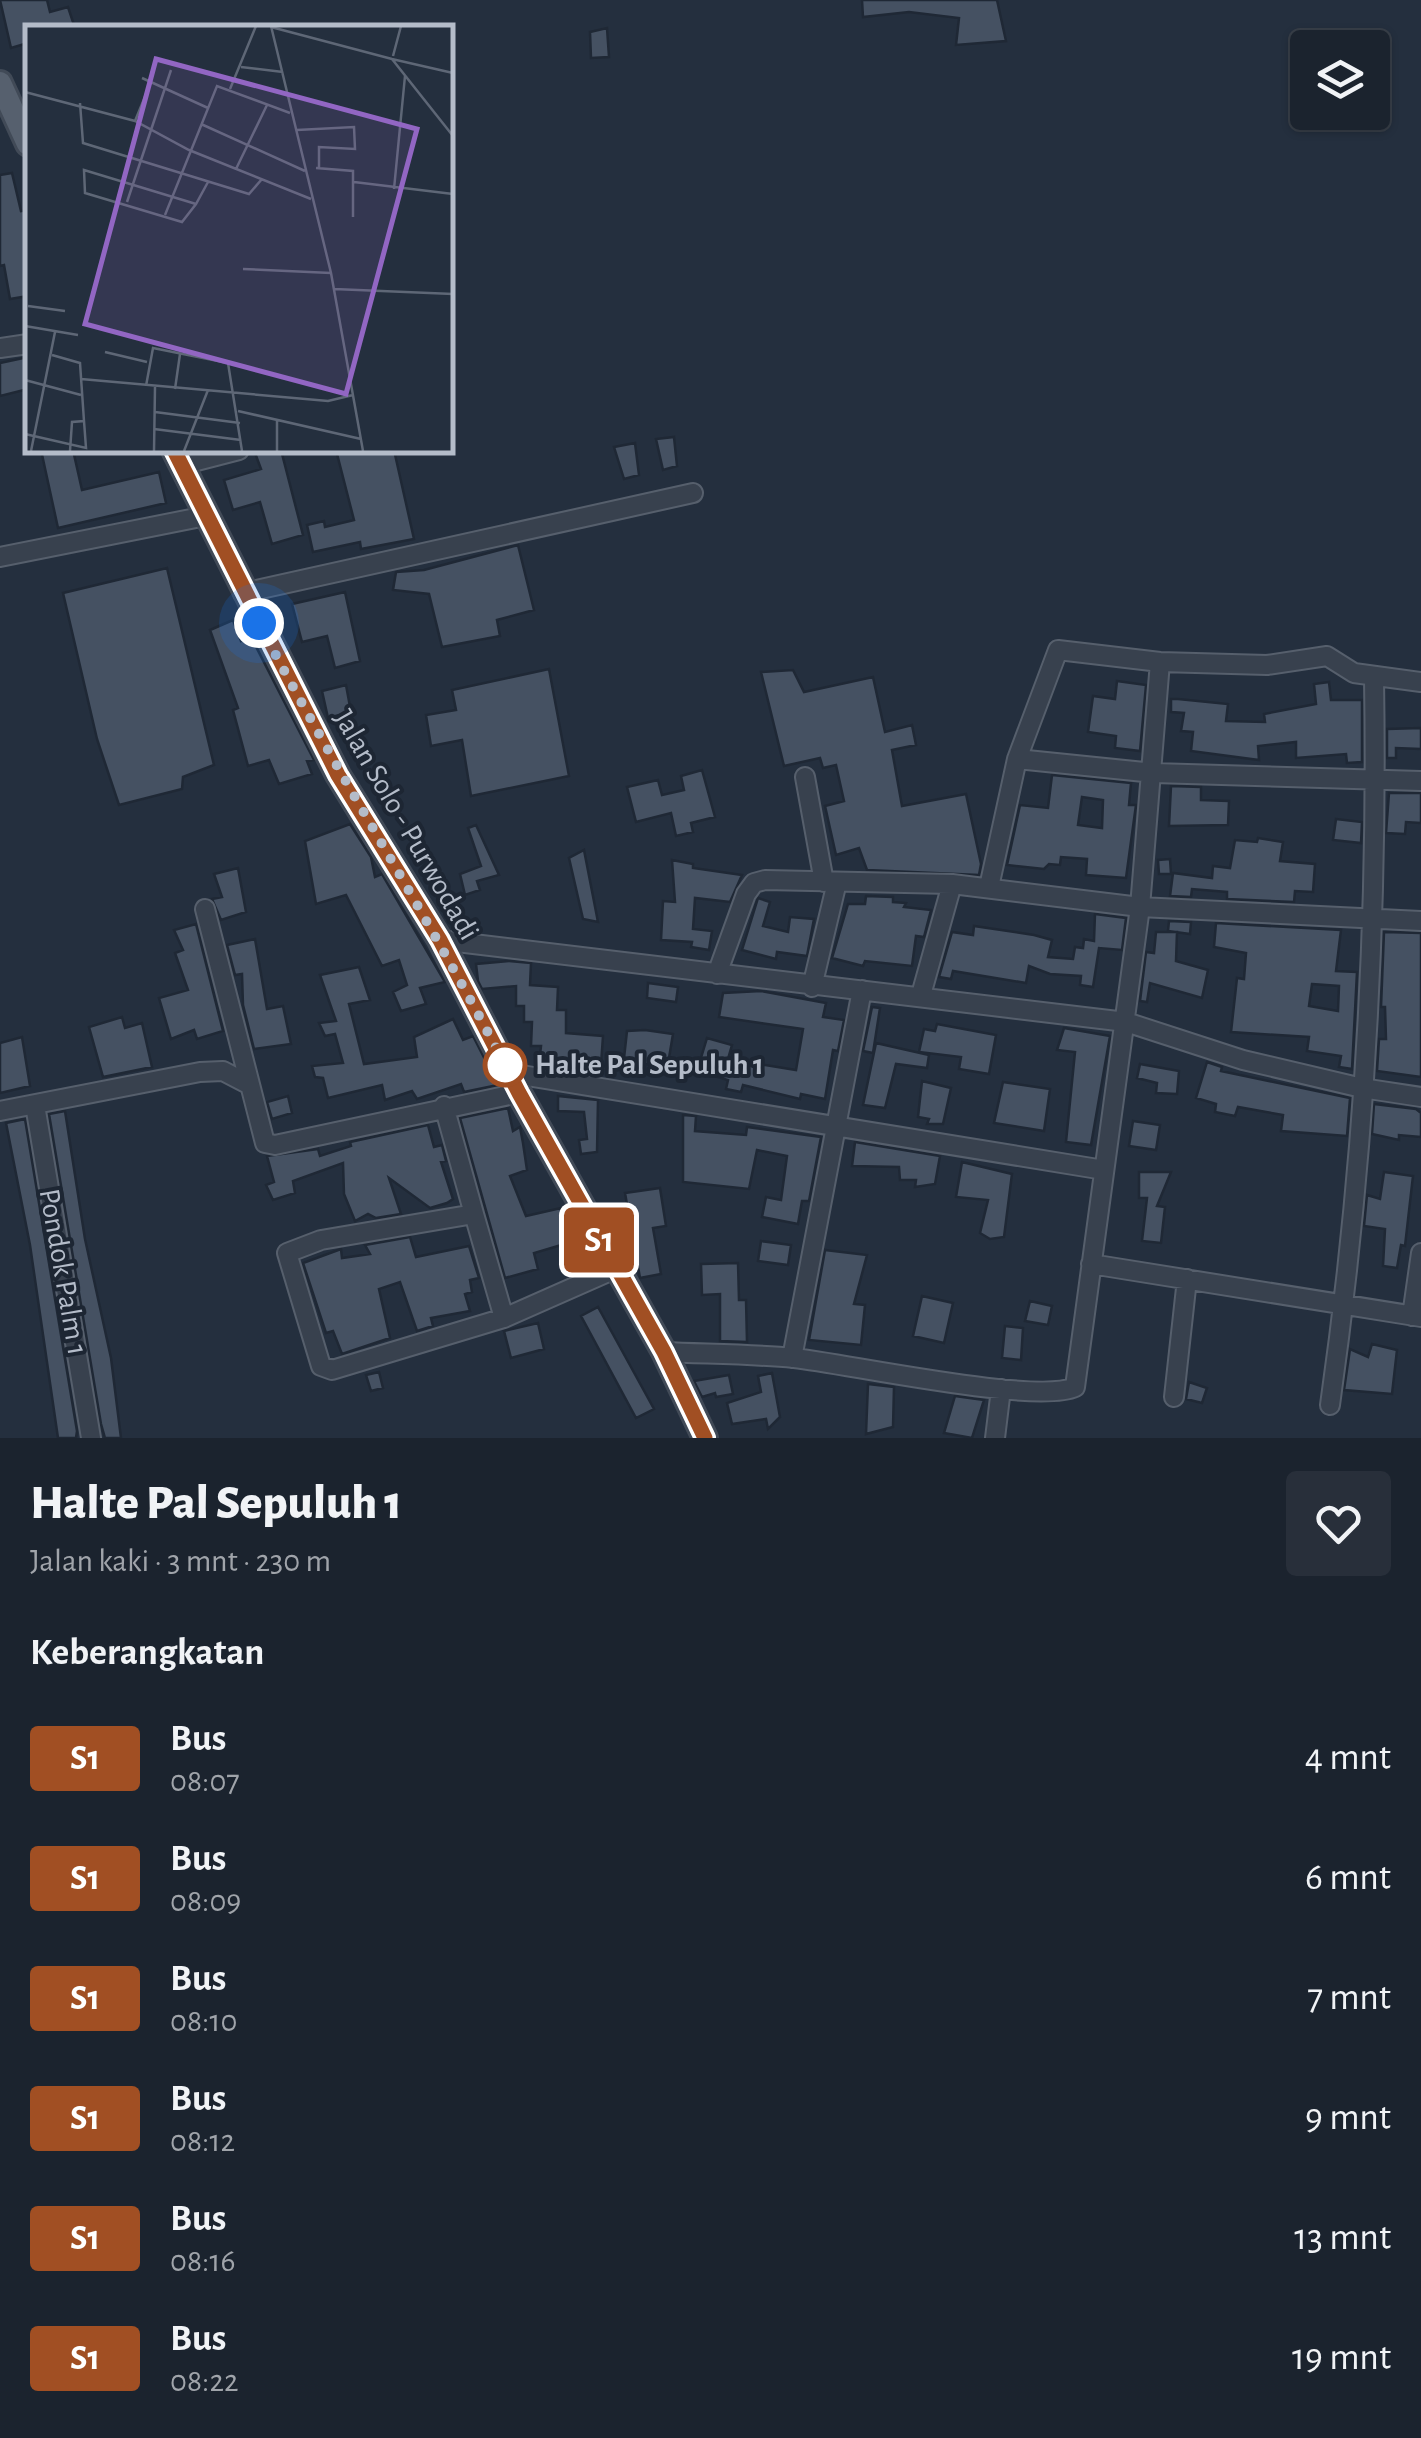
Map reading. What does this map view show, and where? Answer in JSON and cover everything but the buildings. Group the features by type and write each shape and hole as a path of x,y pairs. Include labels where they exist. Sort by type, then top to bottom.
{"main road":[{"path":"0,83 25,139"},
{"name":"Jalan Solo - Purwodadi","path":"178,458 338,775 440,940 615,1269 664,1352 705,1438"}],"street":[{"path":"0,348 25,344"},
{"path":"178,458 224,452"},
{"path":"243,592 692,493"},
{"path":"0,558 206,516"},
{"path":"989,887 1016,759 1058,650 1160,662 1266,665 1327,656 1354,673 1421,682"},
{"path":"664,1352 792,1358 1001,1389 1064,1391 1075,1387 1140,908 1154,773 1160,662"},
{"path":"1330,1405 1362,1088 1376,780 1374,678"},
{"path":"1016,759 1154,773 1421,781"},
{"path":"806,777 831,882 812,986"},
{"path":"718,974 746,894 754,883 952,884 1140,908 1421,921"},
{"path":"921,996 952,884"},
{"path":"205,909 260,1135 266,1143 444,1106 514,1083 838,1124 1104,1170"},
{"path":"440,940 1126,1022 1243,1060 1362,1088 1421,1097"},
{"path":"792,1358 862,990"},
{"path":"0,1111 200,1072 223,1071 248,1084"},
{"name":"Pondok Palm 1","path":"35,1105 91,1438"},
{"path":"444,1106 504,1318"},
{"path":"474,1214 290,1248 288,1263 316,1360 326,1370 504,1318 615,1269"},
{"path":"1091,1264 1416,1316 1421,1252"},
{"path":"1174,1397 1187,1279"},
{"path":"994,1438 1001,1389"}],"bus line":[{"name":"S1","path":"175,452 338,775 440,940 519,1093 664,1352 705,1438"}],"place":[{"name":"Halte Pal Sepuluh 1","path":"505,1065"}],"route":[{"path":"259,623 338,775 440,940 509,1073 505,1065"}]}
